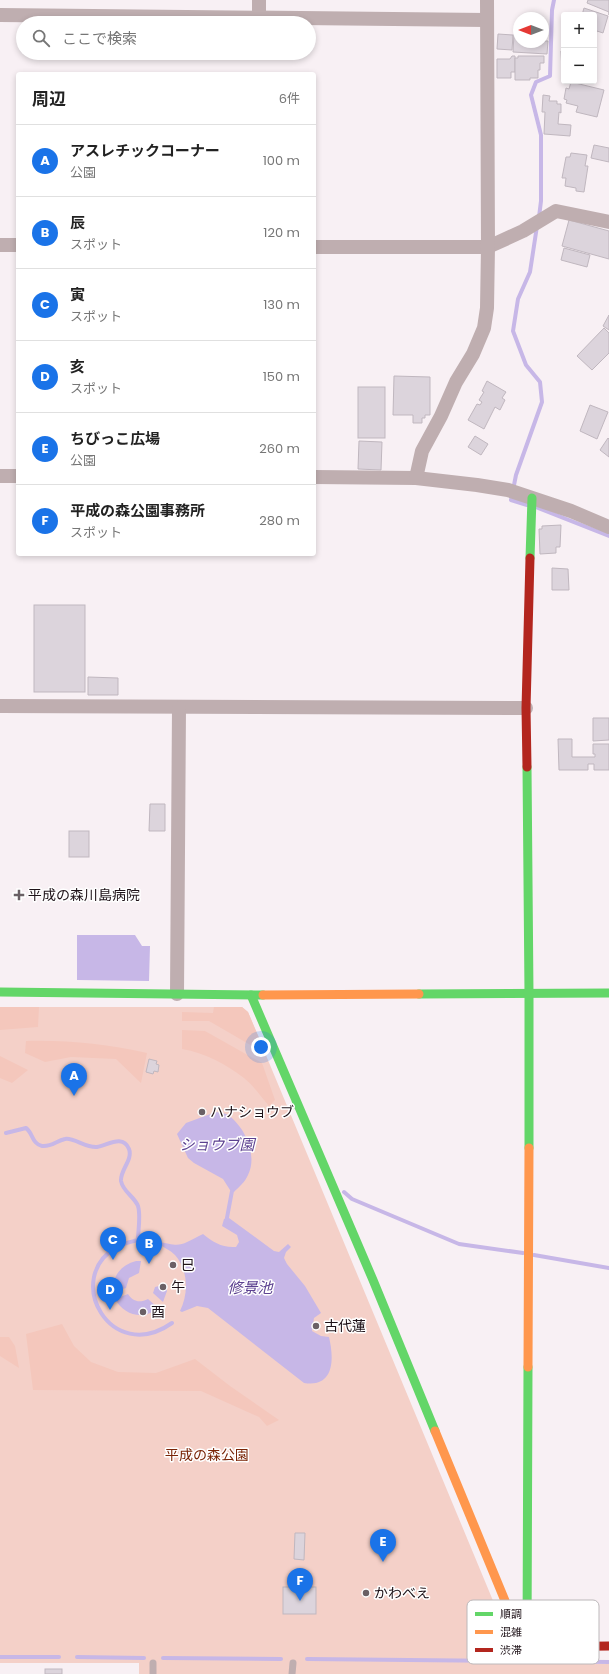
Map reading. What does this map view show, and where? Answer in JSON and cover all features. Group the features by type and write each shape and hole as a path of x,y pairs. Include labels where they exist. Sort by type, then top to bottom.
{"street":[{"path":"258,16 259,0"},
{"path":"416,478 422,451 441,416 456,382 473,354 484,328 487,308 487,0"},
{"path":"0,15 129,16"},
{"path":"316,18 486,20"},
{"path":"316,247 488,247 523,230 556,211 609,222"},
{"path":"0,245 16,245"},
{"path":"0,476 16,476"},
{"path":"316,477 416,478 508,490 608,525"},
{"path":"527,1600 529,994 526,708 532,498"},
{"path":"0,706 179,708 526,708"},
{"path":"177,994 179,708"},
{"path":"0,992 251,995 609,993"},
{"path":"251,995 376,1288 505,1600"}],"lane":[{"path":"153,1663 153,1674"},
{"path":"292,1663 292,1674"}],"green space":[{"name":"平成の森公園","path":"0,1007 242,1007 248,1012 493,1600 467,1600 467,1664 609,1664 609,1674 139,1674 139,1663 0,1663"}],"shaded area":[{"path":"0,1007 39,1007 38,1027 0,1030"},
{"path":"214,1007 242,1007 248,1012 266,1054 209,1021 182,1021 182,1012 213,1013"},
{"path":"182,1030 205,1031 262,1063 275,1100 269,1106 247,1081 230,1068 207,1056 182,1049"},
{"path":"26,1041 87,1043 147,1053 141,1083 116,1059 71,1057 45,1062 25,1053"},
{"path":"0,1056 28,1070 12,1083 0,1078"},
{"path":"62,1324 74,1346 91,1362 118,1372 156,1373 195,1359 230,1386 279,1420 267,1426 259,1417 201,1391 33,1390 26,1334"},
{"path":"0,1337 9,1337 15,1346 19,1368 0,1356"}],"water":[{"path":"77,935 135,935 142,946 150,946 149,981 77,980"},
{"name":"ショウブ園","path":"216,1112 227,1114 234,1120 244,1134 251,1150 251,1167 248,1175 244,1182 234,1192 230,1190 223,1179 194,1163 188,1158 177,1134 186,1123"},
{"name":"修景池","path":"229,1218 274,1251 279,1252 288,1244 291,1247 286,1252 284,1258 305,1286 321,1313 314,1318 312,1331 321,1336 329,1337 331,1345 332,1354 330,1370 322,1381 304,1383 208,1308 197,1306 182,1312 180,1311 186,1289 183,1268 175,1255 157,1243 157,1241 177,1245 185,1243 203,1234 218,1244 226,1247 236,1247 239,1242 237,1235 222,1226 224,1219"},
{"path":"136,1261 141,1261 139,1273 129,1278 126,1288 113,1292 114,1281 118,1272 126,1265"},
{"path":"167,1284 167,1291 163,1302 153,1293 155,1287"},
{"path":"128,1294 132,1299 137,1301 148,1299 158,1308 152,1312 140,1315 129,1312 123,1309 115,1299"}],"building":[{"path":"588,0 609,0 609,12 587,3"},
{"path":"584,8 596,12 583,12"},
{"path":"597,12 608,16 603,33 597,31"},
{"path":"498,34 513,35 512,50 497,49"},
{"path":"513,48 547,48 547,54 513,52"},
{"path":"512,56 515,56 515,72 511,72 511,78 497,78 497,59 510,59"},
{"path":"518,56 544,56 544,63 540,63 540,70 538,70 538,78 530,78 530,80 515,80 515,58 518,58"},
{"path":"570,84 579,84 604,90 597,117 576,112 578,106 566,103 567,100 564,99 566,88 569,89"},
{"path":"543,95 550,96 549,101 557,101 557,104 561,104 561,113 559,112 558,124 571,125 570,136 544,134 545,112 542,112"},
{"path":"594,145 609,148 609,162 591,158"},
{"path":"571,153 587,155 585,166 588,166 584,192 576,191 576,188 565,186 566,178 562,178 566,157 570,157"},
{"path":"569,220 609,231 609,259 562,246"},
{"path":"564,248 590,255 587,267 561,260"},
{"path":"609,315 609,330 603,326"},
{"path":"604,328 609,333 609,353 592,370 577,356"},
{"path":"394,376 430,377 430,415 425,415 425,418 422,418 422,423 413,423 413,415 393,415"},
{"path":"487,381 506,392 502,398 505,400 500,410 495,407 484,429 468,420 477,404 480,405 482,402 479,400 484,392 482,391"},
{"path":"358,387 385,387 385,438 358,438"},
{"path":"590,405 608,412 597,439 580,431"},
{"path":"475,436 488,444 481,455 468,447"},
{"path":"608,438 609,439 609,457 600,450"},
{"path":"359,441 382,442 381,470 358,469"},
{"path":"561,525 560,547 556,547 556,553 540,554 539,529 542,529 542,526"},
{"path":"552,568 568,569 569,590 552,590"},
{"path":"34,605 85,605 85,692 34,692"},
{"path":"88,677 118,678 118,695 88,695"},
{"path":"593,718 609,718 609,740 593,741"},
{"path":"558,739 572,739 572,757 595,757 595,754 593,754 593,744 609,744 609,770 594,770 594,764 588,764 588,770 559,770"},
{"path":"150,804 165,804 165,831 149,831"},
{"path":"69,831 89,831 89,857 69,857"},
{"path":"149,1059 157,1061 156,1064 159,1065 158,1072 154,1071 153,1074 146,1072"},
{"path":"295,1533 305,1533 304,1560 294,1559"},
{"path":"283,1587 316,1587 316,1614 283,1614"},
{"path":"45,1669 62,1669 62,1674 45,1674"}],"waterway":[{"path":"539,217 541,201 541,135 531,95 536,82 550,76 552,10 554,0"},
{"path":"527,505 511,500 516,475 542,402 540,382 526,365 513,331 518,299 530,272 537,226"},
{"path":"538,508 609,536"},
{"path":"6,1133 26,1128 34,1141 42,1146 49,1146 65,1139 93,1147 119,1141 126,1145 130,1153 122,1173 121,1181 124,1188 138,1206 138,1240 117,1247 101,1261 94,1278 94,1296 101,1313 113,1326 130,1334 150,1333 172,1323"},
{"path":"226,1223 232,1191"},
{"path":"344,1192 352,1199 459,1244 523,1253"},
{"path":"534,1255 609,1268"},
{"path":"0,1657 59,1657"},
{"path":"77,1657 144,1658"},
{"path":"163,1658 281,1659"},
{"path":"307,1659 467,1661"},
{"path":"599,1662 609,1662"}],"traffic: fast":[{"path":"530,558 532,498"},
{"path":"527,767 529,1148"},
{"path":"0,992 263,995"},
{"path":"419,994 609,993"},
{"path":"251,995 373,1280 435,1431"},
{"path":"527,1600 528,1367"}],"traffic: slow":[{"path":"263,995 419,994"},
{"path":"528,1367 529,1148"},
{"path":"435,1431 505,1600"}],"traffic: jam":[{"path":"527,767 526,708 530,558"},
{"path":"599,1646 609,1646"}],"place":[{"name":"平成の森川島病院","path":"19,895"},
{"name":"アスレチックコーナー","path":"74,1096"},
{"name":"ハナショウブ","path":"202,1112"},
{"name":"寅","path":"113,1260"},
{"name":"辰","path":"149,1264"},
{"name":"巳","path":"173,1265"},
{"name":"午","path":"163,1287"},
{"name":"亥","path":"110,1310"},
{"name":"酉","path":"143,1312"},
{"name":"古代蓮","path":"316,1326"},
{"name":"ちびっこ広場","path":"383,1562"},
{"name":"かわべえ","path":"366,1593"},
{"name":"平成の森公園事務所","path":"300,1601"}]}
